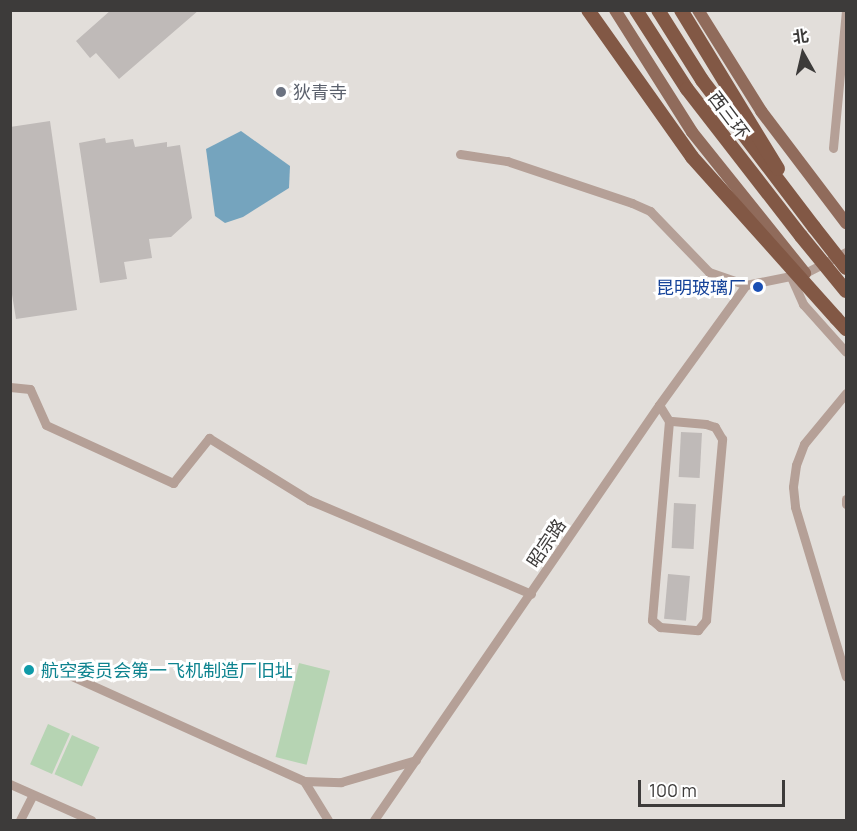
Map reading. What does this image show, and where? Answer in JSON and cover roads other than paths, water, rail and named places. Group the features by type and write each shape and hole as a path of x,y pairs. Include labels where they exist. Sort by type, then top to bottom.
{"highway":[{"path":"588,10 692,157 846,329"},
{"name":"西三环","path":"636,10 687,89 846,291"},
{"name":"西三环","path":"658,10 702,80 814,227"},
{"path":"681,10 814,227 846,268"}],"main road":[{"path":"615,10 692,132 805,273"},
{"path":"698,10 761,111 846,224"}],"street":[{"path":"833,148 846,10"},
{"path":"460,154 507,161 632,202 650,211 709,272 746,285 791,278 846,252"},
{"path":"791,278 803,304 846,352"},
{"name":"昭宗路","path":"374,820 659,405 746,285"},
{"path":"10,387 30,389 46,425 173,483 209,438 309,500 531,594"},
{"path":"846,393 804,444 796,465 794,487 795,507 846,677"},
{"path":"659,405 669,421 652,620 660,627 698,630 706,620 722,439 715,427 706,424 669,421"},
{"path":"835,639 846,636"},
{"path":"56,669 304,781 341,782 416,760"},
{"path":"304,781 328,820"},
{"path":"10,784 91,820"},
{"path":"20,820 33,795"}],"water":[{"path":"241,131 290,166 289,188 243,217 225,223 215,216 206,149"}],"place":[{"name":"狄青寺","path":"281,92"},
{"name":"昆明玻璃厂","path":"758,287"},
{"name":"航空委员会第一飞机制造厂旧址","path":"29,670"}]}
